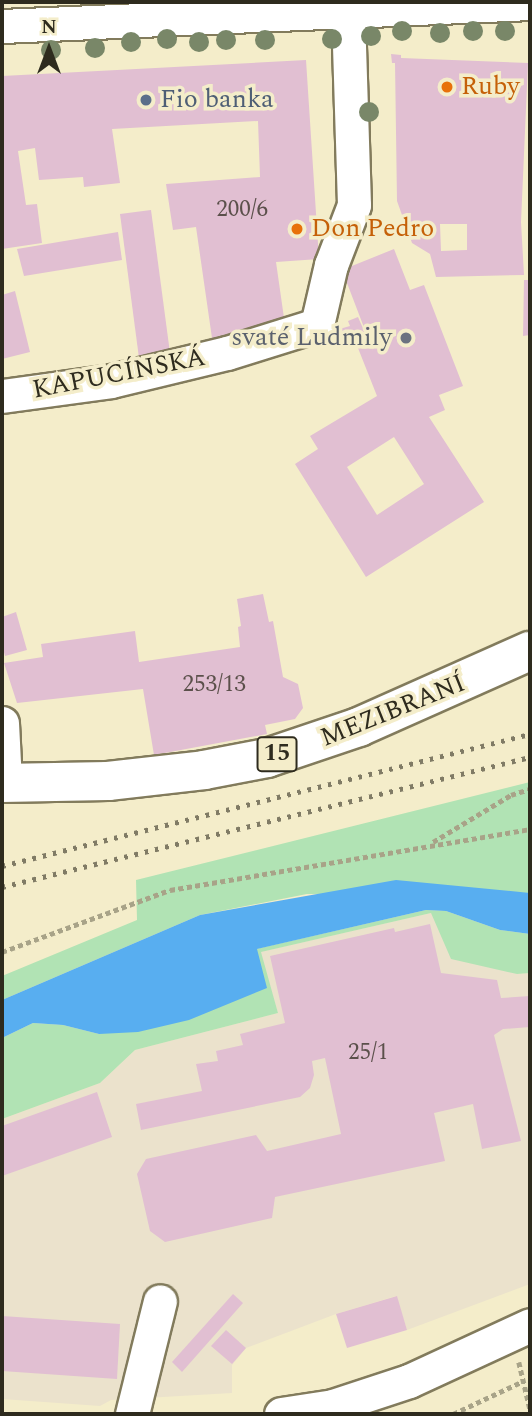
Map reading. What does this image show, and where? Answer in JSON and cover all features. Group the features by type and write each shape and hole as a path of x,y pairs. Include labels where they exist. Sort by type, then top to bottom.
{"main road":[{"name":"MEZIBRANÍ","path":"3,783 132,779 267,758 359,727 530,651"}],"street":[{"path":"2,26 530,3"},
{"name":"KAPUCÍNSKÁ","path":"2,396 111,381 227,353 317,325 331,265 354,205 348,12"},
{"path":"2,723 3,783"},
{"path":"132,1414 160,1301"},
{"path":"281,1414 333,1406 409,1381 521,1330"}],"path":[{"path":"429,844 510,794 530,789"},
{"path":"2,952 170,890 530,829"},
{"path":"521,1330 523,1381 530,1409"},
{"path":"453,1414 523,1381"}],"shaded area":[{"path":"431,913 517,974 530,973 530,1284 407,1330 396,1296 336,1314 246,1348 232,1365 232,1393 111,1400 100,1406 2,1399 2,1119 100,1083 135,1050 278,1013 260,952"}],"green space":[{"path":"530,782 530,893 307,894 200,915 2,1000 2,976 137,920 136,880"},
{"path":"426,910 446,911 500,930 530,934 530,973 517,974 451,959 431,913 261,952 278,1013 135,1050 100,1083 2,1119 2,1038 33,1023 63,1025 99,1034 256,949"}],"water":[{"path":"396,880 530,893 530,934 500,930 446,911 426,910 257,949 267,988 189,1020 138,1032 99,1034 63,1025 33,1023 2,1038 2,1000 200,915"}],"building":[{"path":"391,54 401,55 401,58 528,63 521,222 524,275 436,277 430,254 412,243 397,201 395,63 392,63","holes":["440,224 467,224 467,250 441,251"]},
{"path":"306,60 319,259 276,262 285,325 213,345 196,227 173,230 166,184 260,177 258,121 112,129 120,183 84,187 83,177 39,180 35,148 18,151 26,205 37,204 42,243 2,249 2,76"},
{"path":"151,210 170,353 139,358 120,214"},
{"path":"118,232 122,260 24,276 17,249"},
{"path":"394,249 410,290 424,285 463,386 439,395 445,410 429,417 484,502 366,577 295,464 318,449 310,436 377,396 356,343 342,347 336,330 350,326 348,321 358,317 373,351 342,270","holes":["394,437 424,484 377,515 347,467"]},
{"path":"524,280 530,280 530,335 523,336"},
{"path":"15,291 30,352 2,359 2,295"},
{"path":"263,594 269,622 273,621 283,677 298,684 303,708 295,719 265,725 267,734 154,755 143,689 17,703 4,663 43,657 41,644 135,631 139,662 240,647 238,627 241,626 237,599"},
{"path":"16,612 27,650 5,656 2,645 2,617"},
{"path":"430,924 441,973 497,980 501,998 530,996 530,1027 503,1029 494,1035 521,1141 482,1149 473,1104 434,1113 445,1161 275,1197 272,1218 165,1242 150,1231 137,1174 146,1159 256,1135 267,1151 341,1134 325,1058 312,1061 314,1075 310,1088 300,1097 141,1130 136,1104 202,1091 196,1064 218,1061 216,1051 243,1045 240,1034 285,1023 270,956 394,928 395,932"},
{"path":"97,1092 112,1137 2,1176 2,1126"},
{"path":"233,1294 243,1303 182,1372 172,1362"},
{"path":"397,1296 407,1330 347,1348 336,1314"},
{"path":"2,1316 120,1324 117,1379 2,1371"},
{"path":"226,1330 246,1348 232,1364 211,1346"}],"railway":[{"path":"2,866 530,734"},
{"path":"2,887 530,757"}],"place":[{"name":"Ruby","path":"447,87"},
{"name":"Fio banka","path":"146,100"},
{"name":"Don Pedro","path":"297,229"},
{"name":"svaté Ludmily","path":"406,338"}]}
